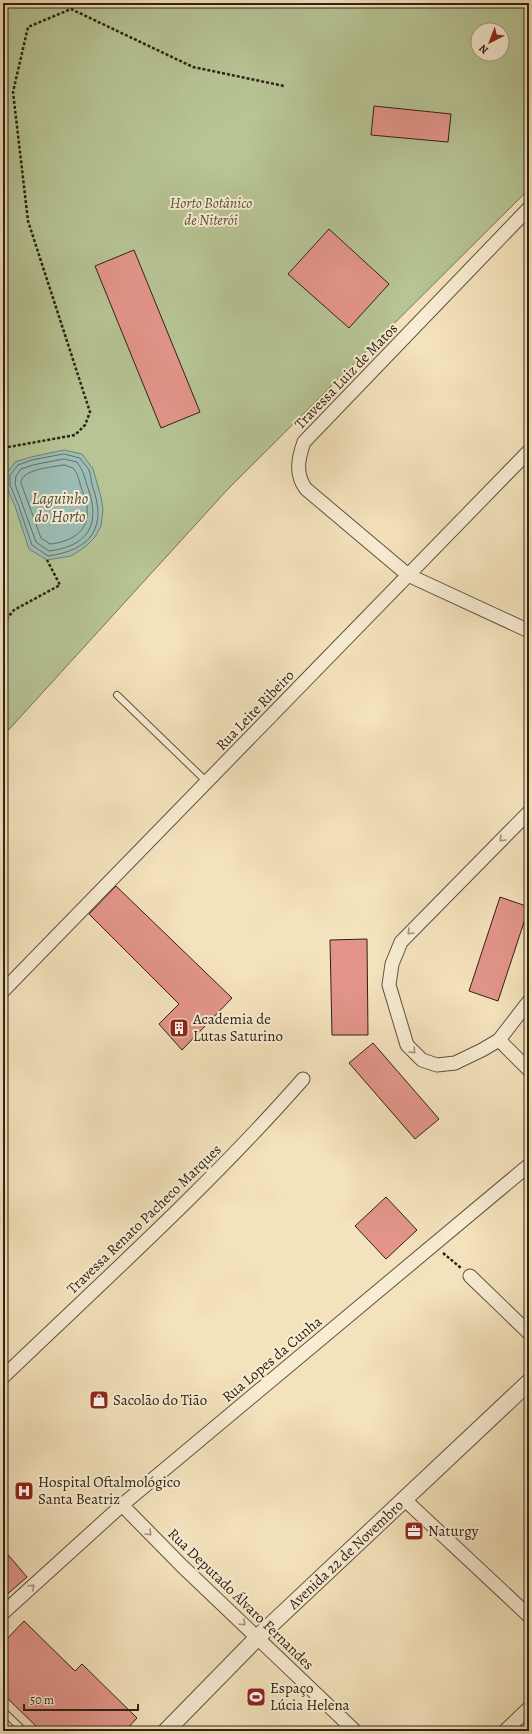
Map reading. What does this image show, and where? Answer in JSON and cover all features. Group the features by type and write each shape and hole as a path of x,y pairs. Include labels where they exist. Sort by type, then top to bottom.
{"street":[{"name":"Travessa Luiz de Matos","path":"529,208 304,442 298,459 299,475 302,484 306,489 408,575 529,631"},
{"name":"Rua Leite Ribeiro","path":"3,991 529,451"},
{"path":"529,812 401,942 392,964 389,985 407,1045 422,1060 437,1065 455,1063 499,1040 529,1001"},
{"path":"499,1040 529,1070"},
{"name":"Travessa Renato Pacheco Marques","path":"3,1377 186,1201 267,1120 303,1079"},
{"name":"Rua Lopes da Cunha","path":"3,1613 122,1505 529,1165"},
{"path":"470,1276 529,1333"},
{"name":"Avenida 22 de Novembro","path":"166,1731 258,1637 529,1382"},
{"path":"404,1499 529,1616"},
{"name":"Rua Deputado Álvaro Fernandes","path":"122,1505 182,1566 356,1731"},
{"path":"505,1731 529,1708"}],"lane":[{"path":"117,695 207,782"},
{"path":"3,1711 24,1731"}],"path":[{"path":"3,448 75,434 85,426 90,412 28,221 13,92 28,27 72,9 193,67 284,86"},
{"path":"3,622 14,610 60,585 47,560"},
{"path":"433,1245 470,1276"}],"green space":[{"name":"Horto Botânico de Niterói","path":"3,3 529,3 529,189 228,489 3,736"}],"water":[{"name":"Laguinho do Horto","path":"64,450 82,454 93,469 103,509 101,526 95,537 85,547 71,556 47,560 29,549 15,506 6,486 7,473 15,462"}],"building":[{"path":"374,106 451,114 448,142 371,135"},
{"path":"329,229 389,284 349,328 288,274"},
{"path":"134,250 200,412 161,428 95,266"},
{"path":"116,886 232,998 182,1050 159,1024 179,1004 89,914"},
{"path":"500,897 529,907 498,1001 469,991"},
{"path":"367,939 368,1035 332,1035 330,940"},
{"path":"373,1043 439,1119 415,1139 349,1063"},
{"path":"386,1197 417,1230 386,1259 355,1226"},
{"path":"3,1549 27,1577 3,1598"},
{"path":"24,1621 75,1671 82,1664 137,1718 125,1731 41,1731 3,1694 3,1643"}],"place":[{"name":"Academia de Lutas Saturino","path":"179,1028"},
{"name":"Sacolão do Tião","path":"99,1400"},
{"name":"Hospital Oftalmológico Santa Beatriz","path":"24,1491"},
{"name":"Naturgy","path":"414,1531"},
{"name":"Espaço Lúcia Helena","path":"256,1697"}]}
